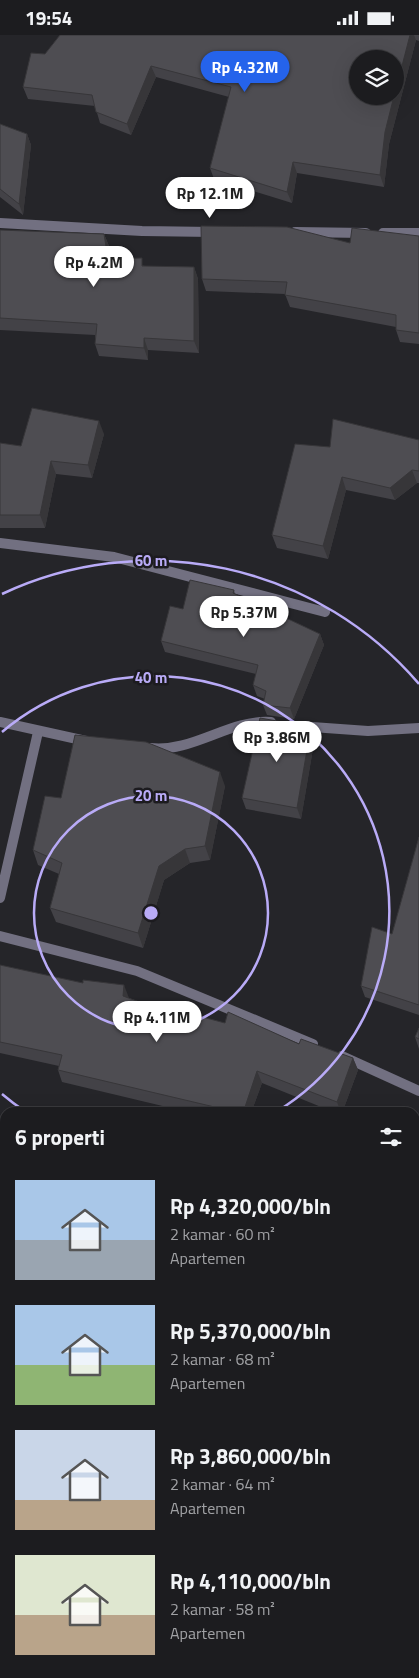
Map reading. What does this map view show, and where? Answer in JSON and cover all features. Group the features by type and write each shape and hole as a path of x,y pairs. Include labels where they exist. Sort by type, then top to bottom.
{"street":[{"path":"0,223 142,231 222,232"},
{"path":"281,232 419,233"},
{"path":"0,543 114,557 325,612"},
{"path":"0,722 38,732 101,743"},
{"path":"138,747 157,749 198,743 246,723 284,723 312,728 361,731 419,727"},
{"path":"0,898 38,732"},
{"path":"0,935 137,971 346,1057 419,1091"}],"building":[{"path":"60,35 410,35 404,58 404,50 349,50 349,105 392,105 385,132 380,175 293,162 287,192 210,168 231,87 151,66 127,124 96,112 92,95 23,87 31,53 45,54"},
{"path":"0,124 27,134 19,204 0,189"},
{"path":"201,226 287,227 350,243 352,228 419,236 419,333 396,330 396,315 285,295 287,282 202,279"},
{"path":"0,230 104,234 108,259 142,258 142,266 194,267 194,341 144,338 144,348 95,344 97,324 0,318"},
{"path":"32,408 99,421 88,465 51,461 40,515 0,515 0,443 21,446"},
{"path":"333,419 419,440 419,471 412,470 390,488 342,477 323,546 272,535 295,444 330,447"},
{"path":"190,580 234,590 233,593 320,634 290,708 263,705 266,691 253,685 258,665 161,641 170,606 183,609"},
{"path":"260,718 311,727 297,808 242,798"},
{"path":"75,735 146,742 220,772 205,846 185,849 159,866 138,933 50,908 62,863 33,850 45,796 61,798"},
{"path":"419,837 419,1005 361,986 372,927 392,934"},
{"path":"0,965 83,983 83,980 124,985 123,996 178,1016 180,1011 225,1023 228,1012 299,1044 301,1039 353,1058 337,1102 257,1071 245,1107 215,1107 58,1070 62,1055 0,1042"},
{"path":"419,1028 419,1039 415,1037"}]}
